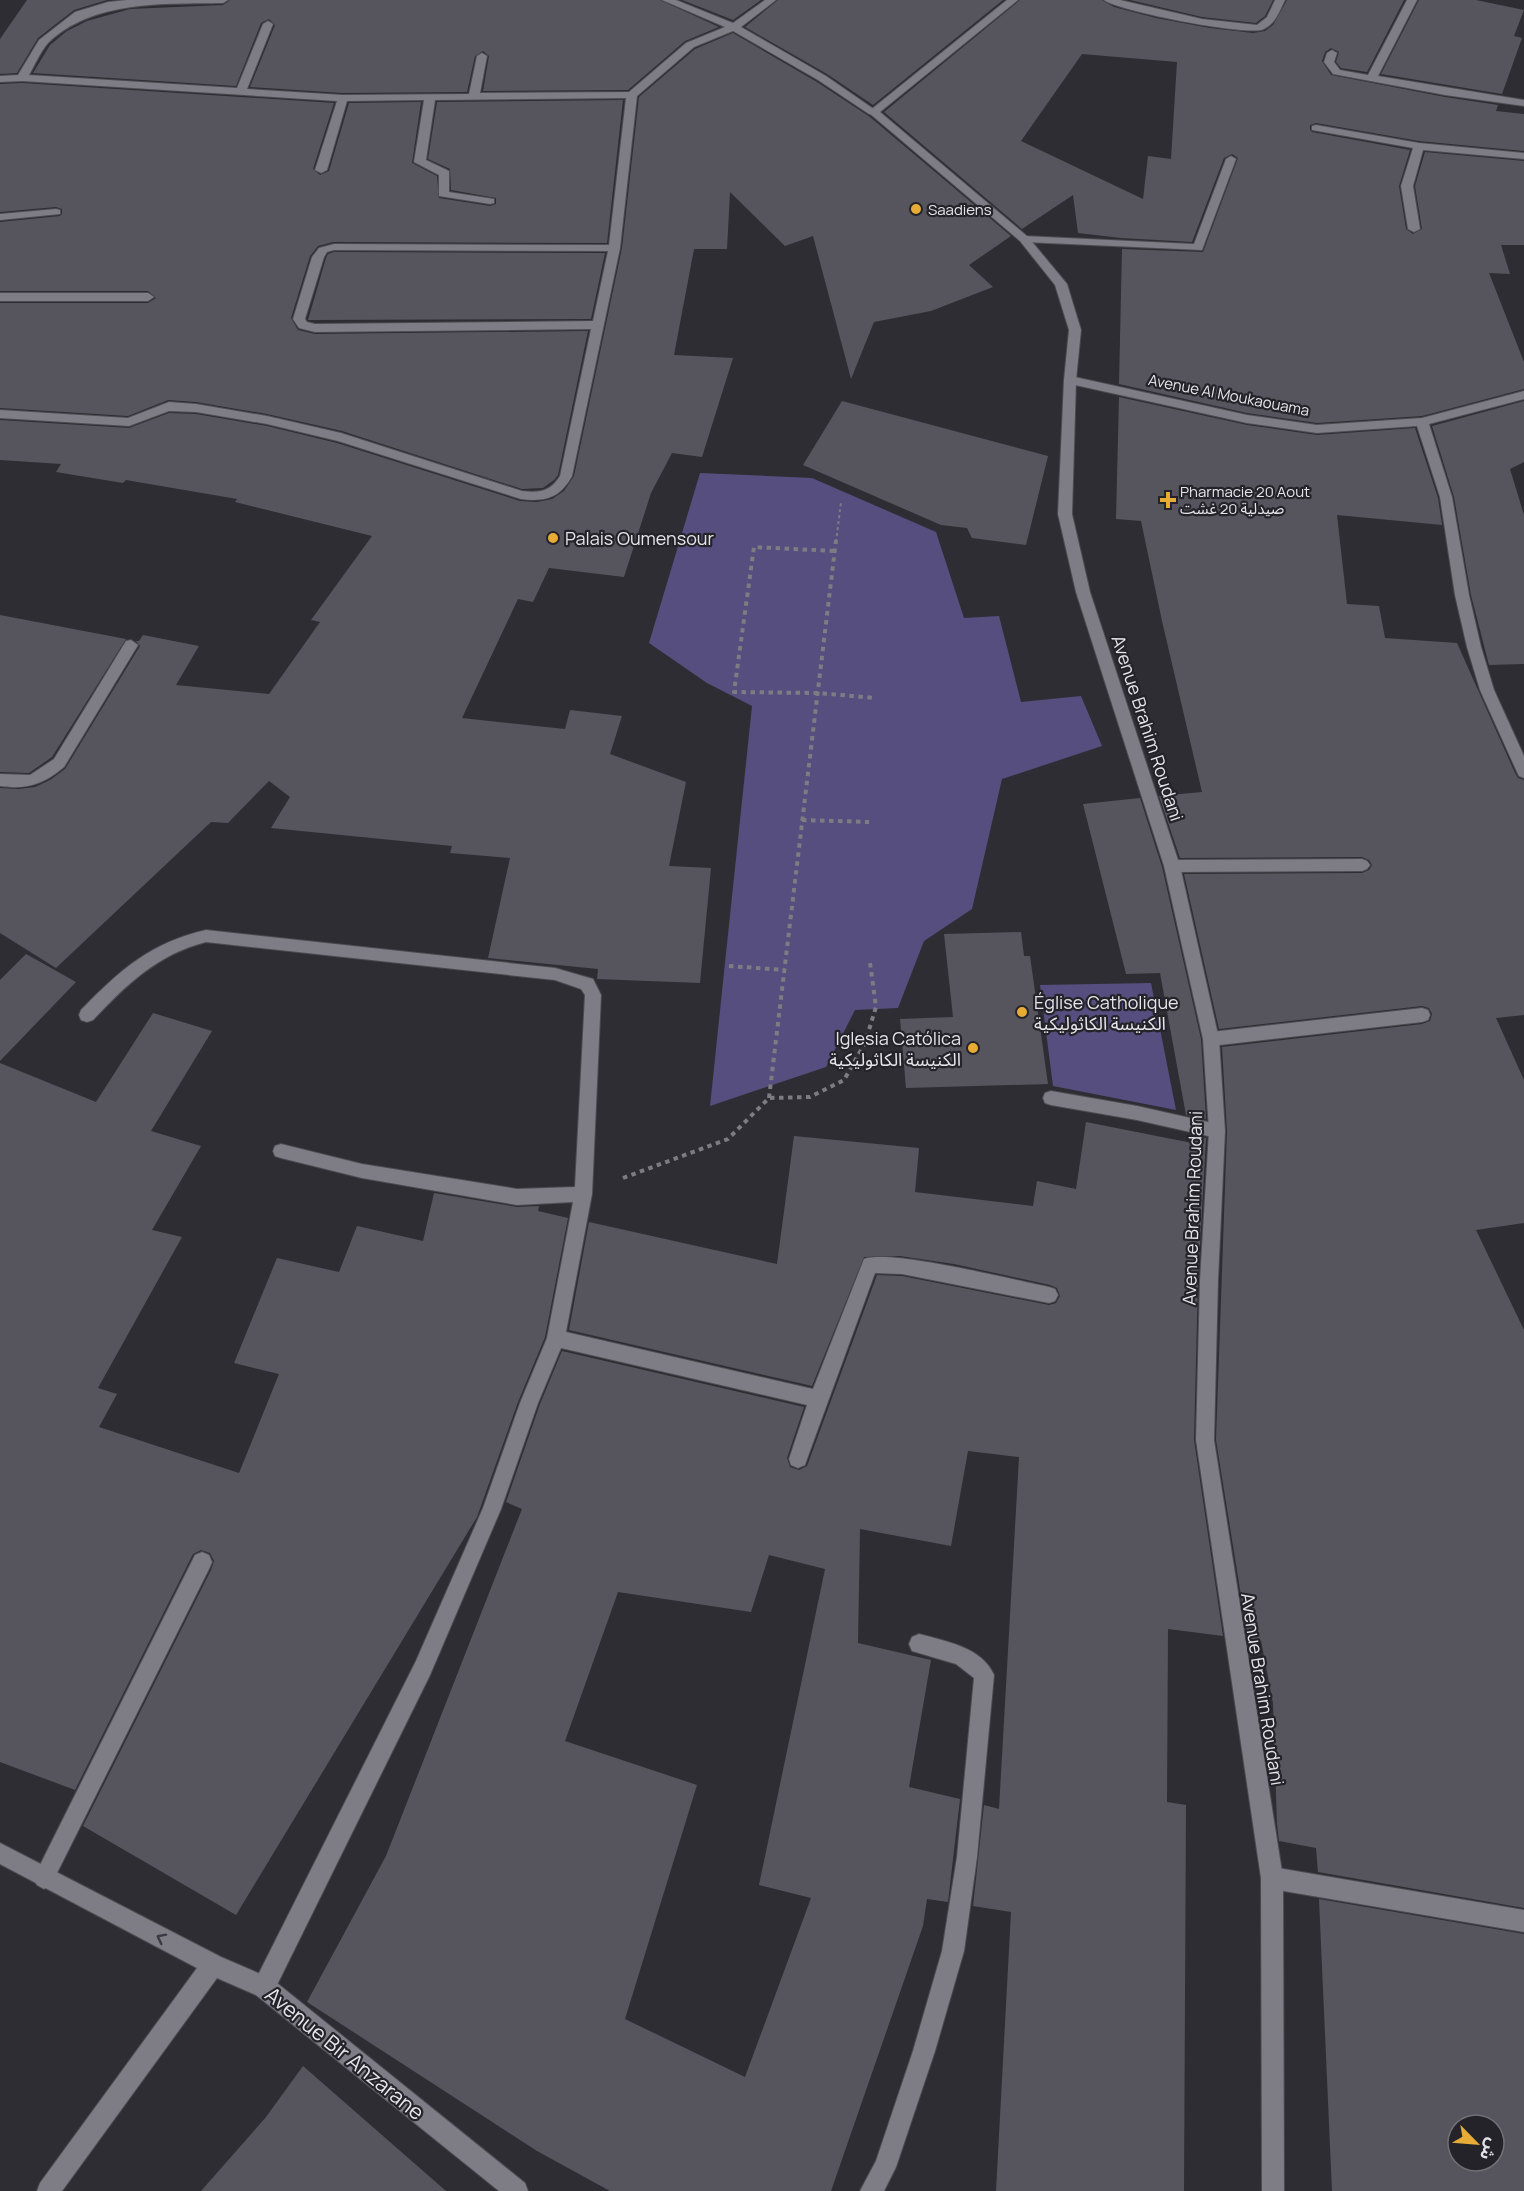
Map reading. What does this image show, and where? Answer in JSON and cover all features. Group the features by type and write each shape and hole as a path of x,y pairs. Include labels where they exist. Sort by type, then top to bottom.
{"street":[{"path":"22,78 43,42 79,14 117,4 223,0"},
{"name":"Avenue Brahim Roudani","path":"667,0 734,27 822,78 873,112 1024,239 1061,284 1075,330 1070,380 1065,514 1083,592 1172,866 1211,1039 1217,1131 1204,1440 1272,1878 1273,2191"},
{"path":"0,79 22,78 343,98 632,95 690,45 734,27 771,0"},
{"path":"873,112 1013,0"},
{"path":"1109,0 1137,9 1195,20 1228,26 1259,28 1271,19 1280,0"},
{"path":"1372,78 1412,0"},
{"path":"240,93 268,24"},
{"path":"1332,53 1329,62 1337,72 1445,92 1524,103"},
{"path":"474,96 482,56"},
{"path":"0,414 129,422 142,418 158,408 176,406 256,417 339,436 521,495 542,497 555,493 566,476 614,248 632,95"},
{"path":"430,96 420,162 445,173 443,194 490,201"},
{"path":"321,170 343,98"},
{"path":"1316,128 1419,146 1524,156"},
{"path":"1414,229 1407,186 1419,146"},
{"path":"1024,239 1198,248 1231,159"},
{"path":"0,217 56,212"},
{"path":"598,325 315,328 303,325 299,319 318,257 323,250 334,247 614,248"},
{"path":"0,297 148,297"},
{"name":"Avenue Al Moukaouama","path":"1070,380 1247,419 1317,429 1422,422 1524,394"},
{"path":"1422,422 1446,497 1462,595 1474,646 1487,690 1518,741 1524,772"},
{"path":"0,780 20,783 43,778 59,763 131,645"},
{"path":"1172,866 1362,865"},
{"path":"87,1015 132,968 184,940 206,936 544,972 587,984 593,995 583,1194 556,1338 529,1403 492,1509 423,1668 264,1987"},
{"path":"1211,1039 1422,1015"},
{"path":"1051,1098 1137,1113 1217,1131"},
{"path":"281,1151 362,1171 517,1197 583,1194"},
{"path":"798,1460 817,1399 857,1302 861,1282 870,1265 902,1266 1049,1295"},
{"path":"556,1338 817,1399"},
{"path":"44,1878 202,1562"},
{"path":"871,2191 888,2156 924,2051 953,1952 967,1857 984,1675 976,1665 961,1655 919,1644"},
{"name":"Avenue Bir Anzarane","path":"0,1853 213,1965 264,1987 517,2191"},
{"path":"1272,1878 1524,1921"},
{"path":"48,2191 213,1965"}],"path":[{"path":"583,1194 728,1139 769,1098 841,502"},
{"path":"834,551 754,548 734,692 818,693 875,698"},
{"path":"802,820 869,822"},
{"path":"769,1098 810,1097 844,1080 866,1043 876,1007 870,963"},
{"path":"729,966 784,970"}],"shaded area":[{"path":"700,473 812,478 936,532 964,618 999,616 1021,702 1081,696 1102,746 1002,779 972,909 924,941 898,1008 855,1010 826,1067 710,1106 752,706 707,683 649,643"},
{"path":"1151,983 1176,1110 1053,1086 1040,985"}],"building":[{"path":"27,0 107,0 74,10 38,38 17,73 0,74 0,39"},
{"path":"230,0 660,0 719,27 685,41 628,90 483,91 489,56 483,51 475,56 467,92 343,93 250,87 275,25 269,19 261,23 236,86 33,73 50,45 67,31 87,21 130,9 223,5"},
{"path":"682,0 761,0 733,20"},
{"path":"778,0 1003,0 873,105 827,74 745,27"},
{"path":"1020,0 1102,0 1114,7 1156,18 1253,33 1265,31 1273,25 1287,0 1404,0 1367,72 1341,68 1336,62 1339,52 1331,48 1325,52 1322,61 1331,75 1498,105 1496,111 1524,114 1524,151 1419,141 1316,123 1310,125 1310,130 1410,150 1399,186 1406,229 1413,234 1422,229 1415,186 1425,152 1524,161 1524,245 1501,245 1510,274 1489,273 1524,362 1524,389 1422,416 1317,423 1247,413 1119,384 1122,249 1203,252 1238,158 1232,154 1224,158 1192,242 1078,233 1073,195 1022,229 884,112","holes":["1082,54 1177,62 1171,159 1148,156 1143,199 1021,141"]},
{"path":"1130,0 1273,0 1265,16 1256,23 1202,17"},
{"path":"1419,0 1476,0 1524,10 1514,36 1522,38 1502,94 1381,74"},
{"path":"733,33 817,82 870,117 1011,236 969,265 993,287 931,311 874,322 851,379 813,236 785,246 730,192 727,249 694,249 674,355 733,358 702,457 672,453 651,493 624,577 549,568 533,602 518,599 462,718 565,729 570,710 622,716 610,754 686,782 669,866 711,868 700,983 597,979 598,969 488,958 510,858 450,853 452,846 271,828 290,797 269,781 228,823 211,822 56,968 0,933 0,788 35,787 65,769 140,646 136,641 139,641 143,635 199,646 176,685 269,694 320,622 311,620 372,536 235,502 237,499 126,480 123,483 56,472 61,464 0,460 0,420 129,428 169,413 196,414 267,426 337,443 520,501 537,502 552,499 564,491 574,476 622,248 639,97 695,49"},
{"path":"22,83 334,103 313,169 320,175 329,171 349,103 421,102 412,163 437,176 439,198 490,206 496,204 496,198 451,190 450,169 428,159 437,102 623,100 607,243 333,242 318,246 310,256 291,318 298,330 315,334 588,331 558,475 543,488 522,489 342,431 267,414 196,402 168,400 128,416 0,408 0,303 148,303 156,298 148,291 0,291 0,222 62,214 62,209 56,207 0,212 0,84"},
{"path":"334,252 605,253 591,319 308,320 326,258 328,254"},
{"path":"1119,397 1247,425 1317,435 1415,428 1438,498 1442,525 1337,515 1347,604 1379,606 1385,638 1457,643 1515,773 1518,778 1524,780 1524,1015 1496,1018 1524,1080 1524,1223 1476,1230 1524,1330 1524,1908 1318,1872 1316,1848 1279,1841 1273,1703 1261,1641 1248,1639 1216,1440 1227,1131 1222,1047 1422,1024 1430,1021 1432,1014 1429,1008 1422,1006 1219,1029 1184,874 1362,873 1369,870 1372,865 1369,860 1362,857 1180,858 1159,796 1202,792 1141,521 1116,519"},
{"path":"842,401 1048,456 1026,545 972,538 967,528 941,525 803,465"},
{"path":"1524,401 1524,462 1510,469 1524,515 1524,664 1489,665 1471,595 1454,497 1432,426"},
{"path":"0,615 126,639 52,757 29,773 0,772"},
{"path":"1140,798 1162,867 1201,1039 1206,1119 1186,1115 1160,973 1126,974 1083,804"},
{"name":"Iglesia Católica الكنيسة الكاثوليكية","path":"1021,932 1024,956 1030,956 1048,1084 906,1088 900,1019 953,1017 944,934"},
{"path":"26,954 76,982 0,1061 0,980"},
{"path":"153,1013 212,1031 151,1131 201,1146 152,1230 182,1237 98,1388 117,1394 99,1427 239,1473 279,1374 234,1363 277,1258 339,1272 357,1226 423,1241 434,1193 517,1207 539,1206 538,1211 568,1218 545,1337 518,1402 477,1517 236,1915 83,1826 211,1570 214,1561 210,1553 201,1550 193,1554 75,1790 0,1762 0,1063 96,1102"},
{"path":"1086,1122 1192,1143 1190,1134 1206,1138 1198,1280 1194,1440 1223,1636 1168,1629 1167,1802 1186,1805 1184,2191 996,2191 1011,1912 973,1906 984,1805 999,1809 1019,1457 968,1451 951,1546 860,1529 858,1643 931,1660 909,1787 960,1799 948,1902 927,1899 923,1926 831,2191 610,2191 537,2151 307,2002 386,1856 522,1509 506,1502 540,1404 562,1351 804,1407 787,1458 790,1467 799,1470 807,1466 877,1275 902,1276 1049,1305 1056,1303 1060,1296 1057,1288 1050,1285 954,1264 900,1256 864,1257 812,1386 569,1330 589,1222 777,1264 794,1136 919,1148 915,1192 1033,1206 1037,1181 1076,1189","holes":["769,1555 825,1569 759,1885 811,1898 745,2077 625,2019 697,1785 565,1741 618,1592 751,1612"]},
{"path":"1319,1899 1524,1934 1524,2191 1332,2191"},
{"path":"303,2066 446,2191 201,2191 266,2117"}],"place":[{"name":"Saadiens","path":"916,209"},
{"name":"Pharmacie 20 Aout صيدلية 20 غشت","path":"1168,500"},
{"name":"Palais Oumensour","path":"553,538"},
{"name":"Église Catholique الكنيسة الكاثوليكية","path":"1022,1012"},
{"name":"Iglesia Católica الكنيسة الكاثوليكية","path":"973,1048"}]}
